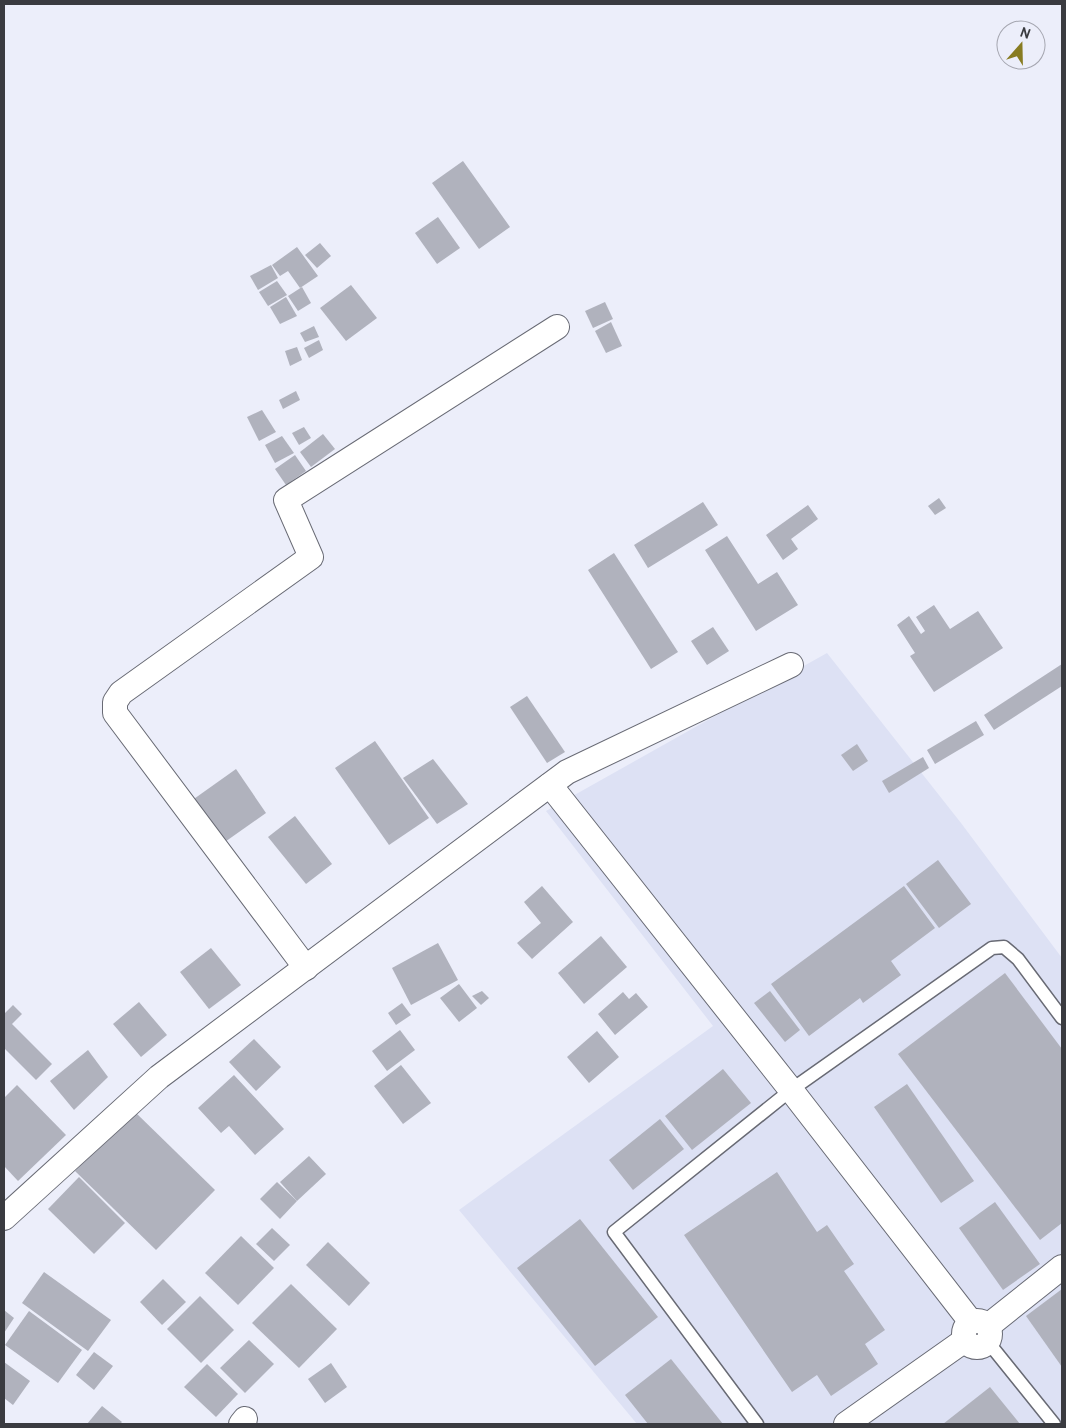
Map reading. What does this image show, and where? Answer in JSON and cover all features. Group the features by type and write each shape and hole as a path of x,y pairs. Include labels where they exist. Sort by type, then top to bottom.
{"street":[{"path":"306,968 115,713 116,702 121,693 311,558 286,500 557,327"},
{"path":"4,1218 160,1077 567,772 791,665"},
{"path":"550,785 792,1090 978,1333"},
{"path":"846,1424 978,1333 1062,1267"}],"lane":[{"path":"757,1424 614,1232 792,1090 992,948 1004,947 1018,958 1062,1018"},
{"path":"978,1333 1054,1424"}],"shaded area":[{"path":"827,653 961,823 1062,958 1062,1424 637,1424 459,1210 713,1026 546,811"}],"building":[{"path":"463,161 510,227 479,249 432,183"},
{"path":"438,217 460,248 437,264 415,233"},
{"path":"320,243 331,256 317,268 305,255"},
{"path":"297,247 318,276 300,288 288,271 280,276 272,265"},
{"path":"271,265 278,278 258,290 250,276"},
{"path":"277,281 287,295 268,306 259,292"},
{"path":"351,285 377,318 346,341 320,308"},
{"path":"302,287 311,303 298,311 288,296"},
{"path":"286,297 297,316 280,324 270,307"},
{"path":"605,302 613,319 593,328 585,311"},
{"path":"611,322 622,346 606,353 595,331"},
{"path":"314,326 319,337 305,342 300,333"},
{"path":"319,340 323,350 309,358 304,348"},
{"path":"297,347 302,360 290,366 285,351"},
{"path":"296,391 300,400 283,409 279,400"},
{"path":"262,410 276,432 259,441 247,417"},
{"path":"304,427 311,438 299,445 292,433"},
{"path":"323,434 335,449 311,467 300,452"},
{"path":"282,436 294,453 275,463 265,445"},
{"path":"295,455 306,471 286,485 275,469"},
{"path":"939,498 946,508 935,515 928,506"},
{"path":"703,502 718,525 648,568 634,545"},
{"path":"808,505 818,519 791,539 798,549 783,560 766,535"},
{"path":"727,536 758,584 777,572 798,605 756,631 705,550"},
{"path":"614,553 678,652 651,669 588,570"},
{"path":"934,605 950,629 978,611 1003,648 934,692 910,656 915,653 897,625 909,616 921,634 925,631 916,617"},
{"path":"713,627 729,651 707,665 691,641"},
{"path":"1062,664 1062,686 994,730 984,715"},
{"path":"527,696 565,752 547,763 510,707"},
{"path":"976,721 984,735 935,764 927,750"},
{"path":"375,741 429,818 389,845 335,768"},
{"path":"857,744 868,761 853,771 841,755"},
{"path":"923,757 929,768 889,793 882,781"},
{"path":"433,759 468,804 437,824 403,778"},
{"path":"236,769 266,813 222,844 191,801"},
{"path":"295,816 332,864 306,884 268,837"},
{"path":"938,860 971,904 939,928 906,884"},
{"path":"542,886 573,922 532,959 517,943 541,923 524,902"},
{"path":"904,886 935,928 891,961 901,975 863,1003 860,998 809,1036 771,984"},
{"path":"601,936 627,967 584,1004 558,973"},
{"path":"438,943 458,980 411,1005 392,968"},
{"path":"211,948 241,985 209,1009 180,972"},
{"path":"1005,973 1062,1049 1062,1223 1040,1240 898,1054"},
{"path":"459,984 477,1008 459,1022 440,998"},
{"path":"482,991 489,998 481,1005 472,996"},
{"path":"770,991 800,1030 785,1042 754,1003"},
{"path":"623,992 629,999 636,993 648,1007 615,1035 598,1014"},
{"path":"139,1002 167,1035 141,1057 113,1024"},
{"path":"402,1003 411,1015 396,1025 388,1013"},
{"path":"13,1005 22,1014 12,1024 52,1064 36,1080 4,1048 4,1014"},
{"path":"400,1030 415,1050 387,1071 372,1051"},
{"path":"597,1031 619,1057 589,1083 567,1057"},
{"path":"254,1039 281,1067 256,1091 229,1062"},
{"path":"88,1050 108,1077 74,1110 50,1081"},
{"path":"401,1065 431,1103 403,1124 374,1086"},
{"path":"723,1069 751,1103 692,1150 665,1116"},
{"path":"234,1075 284,1129 255,1155 229,1126 221,1133 198,1108"},
{"path":"907,1084 974,1181 941,1203 874,1107"},
{"path":"17,1085 66,1135 18,1181 4,1166 4,1098"},
{"path":"134,1111 215,1190 156,1250 75,1171"},
{"path":"660,1119 684,1149 633,1190 609,1160"},
{"path":"309,1156 326,1174 297,1201 280,1182"},
{"path":"777,1172 817,1232 827,1225 854,1264 844,1271 885,1330 865,1344 878,1364 831,1396 817,1375 792,1392 684,1235"},
{"path":"79,1177 125,1223 94,1254 48,1209"},
{"path":"277,1182 297,1201 280,1219 260,1199"},
{"path":"995,1202 1040,1264 1003,1290 959,1228"},
{"path":"580,1219 658,1317 595,1366 517,1268"},
{"path":"272,1228 290,1245 274,1261 256,1244"},
{"path":"241,1236 274,1268 238,1305 205,1273"},
{"path":"328,1242 370,1283 349,1306 306,1265"},
{"path":"44,1272 111,1320 88,1351 22,1303"},
{"path":"163,1279 186,1302 162,1325 140,1302"},
{"path":"291,1284 337,1329 299,1368 252,1323"},
{"path":"1062,1289 1062,1367 1026,1316"},
{"path":"200,1296 234,1330 201,1363 167,1329"},
{"path":"4,1310 14,1318 4,1333"},
{"path":"29,1311 82,1350 58,1383 5,1345"},
{"path":"249,1340 274,1364 245,1393 220,1368"},
{"path":"94,1352 113,1366 94,1390 76,1375"},
{"path":"671,1359 723,1424 648,1424 625,1395"},
{"path":"4,1362 30,1381 13,1405 4,1398"},
{"path":"331,1363 347,1387 325,1403 308,1379"},
{"path":"207,1364 238,1394 216,1417 184,1387"},
{"path":"990,1387 1020,1424 943,1424"},
{"path":"102,1406 122,1422 120,1424 87,1424"}]}
